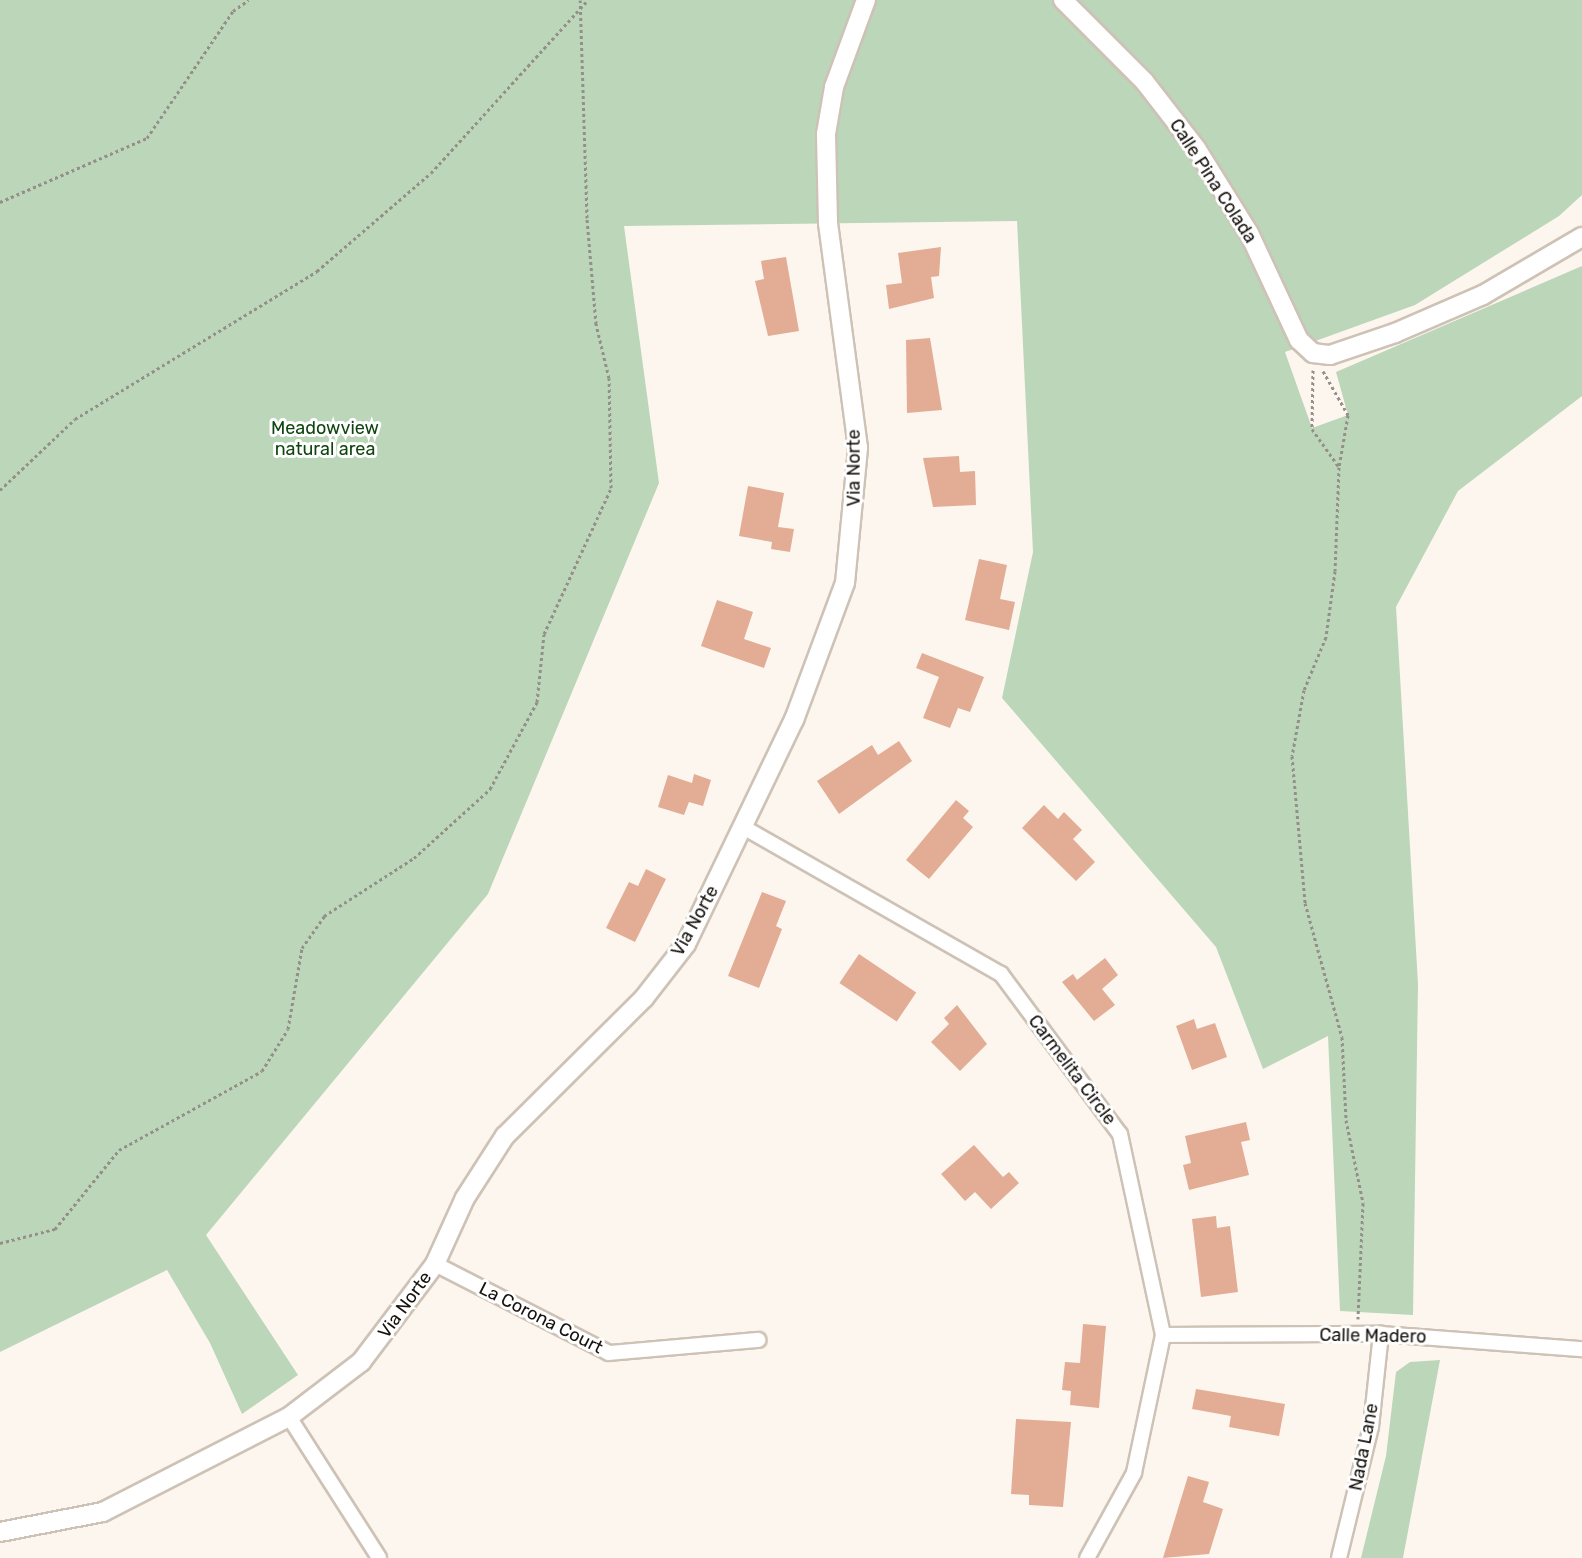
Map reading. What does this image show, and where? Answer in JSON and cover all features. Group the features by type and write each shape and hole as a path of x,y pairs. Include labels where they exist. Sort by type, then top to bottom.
{"street":[{"name":"Via Norte","path":"0,1532 103,1512 289,1417 361,1362 435,1264 465,1198 505,1136 644,999 686,944 743,827 824,649 845,583 853,531 858,448 828,223 826,134 834,87 866,0"},
{"name":"Calle Pina Colada","path":"1063,0 1144,81 1196,148 1249,232 1299,340 1313,353"},
{"path":"1313,353 1341,351 1463,303 1582,237"},
{"name":"Carmelita Circle","path":"743,827 1001,974 1120,1134 1163,1335 1134,1473 1088,1558"},
{"name":"La Corona Court","path":"435,1264 609,1353 758,1340"},
{"name":"Calle Madero","path":"1163,1335 1381,1334 1582,1349"},
{"name":"Nada Lane","path":"1339,1558 1371,1428 1381,1334"},
{"path":"289,1417 379,1558"}],"path":[{"path":"0,202 147,138 233,11 249,0"},
{"path":"0,1243 55,1229 119,1150 262,1071 288,1029 302,948 324,916 414,858 490,789 537,702 544,634 611,488 609,378 596,324 587,218 582,5 580,0"},
{"path":"0,490 75,418 317,271 431,173 588,0"},
{"path":"1313,353 1312,429 1339,466"},
{"path":"1313,353 1348,415 1339,466 1326,637 1304,690 1292,756 1305,903 1342,1037 1346,1120 1363,1203 1357,1334"}],"green space":[{"name":"Meadowview natural area","path":"0,0 1582,0 1582,195 1559,216 1415,305 1285,352 1312,428 1348,415 1336,372 1582,266 1582,396 1458,491 1396,607 1418,984 1413,1315 1340,1311 1328,1036 1263,1069 1216,947 1002,698 1033,552 1017,221 624,226 659,483 488,894 206,1235 298,1375 242,1414 210,1343 167,1270 0,1352"},
{"path":"1440,1360 1403,1558 1361,1558 1386,1456 1396,1372 1410,1362"}],"building":[{"path":"941,247 939,276 931,277 934,298 889,309 886,285 902,283 898,253"},
{"path":"786,257 799,331 768,336 755,281 764,279 761,261"},
{"path":"930,338 942,410 907,413 906,340"},
{"path":"959,456 960,472 975,471 976,505 933,507 923,458"},
{"path":"748,486 784,493 778,527 794,529 790,552 771,549 772,542 739,536"},
{"path":"979,559 1007,565 1000,599 1015,602 1009,630 965,620"},
{"path":"717,600 753,612 744,639 771,648 764,668 701,646"},
{"path":"922,653 984,677 970,712 958,708 950,728 923,718 939,677 916,668"},
{"path":"899,741 912,761 839,814 817,781 872,745 878,755"},
{"path":"694,774 711,780 703,806 689,802 684,815 658,807 668,775 692,783"},
{"path":"956,800 969,811 963,818 973,827 929,879 906,860"},
{"path":"1044,805 1058,819 1064,812 1082,830 1073,839 1095,862 1076,881 1022,828"},
{"path":"646,869 666,879 635,942 606,928 629,882 638,886"},
{"path":"762,892 786,901 776,926 782,929 759,988 728,976"},
{"path":"859,954 916,993 897,1022 839,983"},
{"path":"1105,958 1118,975 1102,989 1115,1005 1094,1021 1062,982 1073,974 1077,980"},
{"path":"957,1005 987,1044 960,1071 931,1042 949,1024 944,1018"},
{"path":"1194,1019 1197,1029 1215,1023 1227,1057 1192,1070 1176,1026"},
{"path":"1246,1122 1250,1140 1241,1142 1249,1175 1189,1190 1183,1165 1191,1163 1185,1136"},
{"path":"974,1145 1003,1177 1009,1172 1019,1183 991,1209 975,1192 965,1201 941,1174"},
{"path":"1216,1216 1217,1228 1230,1226 1238,1292 1201,1297 1192,1219"},
{"path":"1083,1324 1106,1326 1099,1408 1070,1405 1071,1391 1062,1390 1065,1362 1080,1363"},
{"path":"1196,1389 1285,1404 1279,1436 1229,1427 1231,1416 1192,1409"},
{"path":"1016,1419 1071,1422 1063,1507 1029,1505 1029,1495 1011,1494"},
{"path":"1188,1476 1209,1482 1203,1502 1223,1509 1209,1554 1163,1558"}]}
